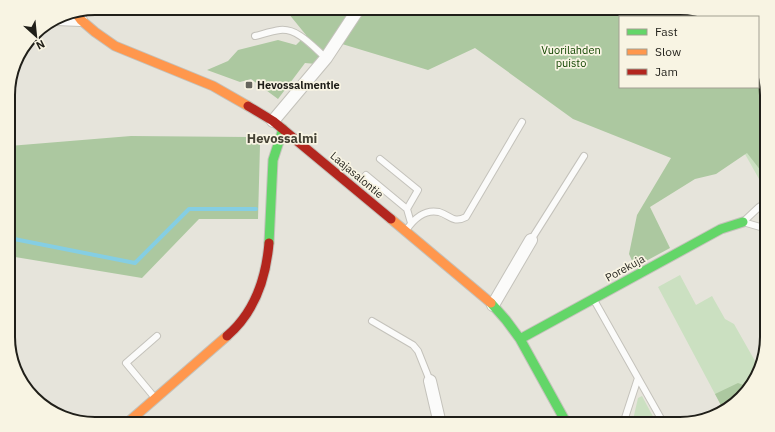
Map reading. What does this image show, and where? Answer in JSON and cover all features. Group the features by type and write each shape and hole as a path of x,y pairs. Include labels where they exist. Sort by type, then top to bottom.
{"main road":[{"name":"Laajasalontie","path":"79,17 115,46 213,86 273,121 283,129 493,304 520,339 563,417"},
{"path":"134,417 234,329 253,305 261,287 266,270 269,248 274,156 283,129"},
{"name":"Porekuja","path":"520,339 721,229 743,222"}],"street":[{"path":"273,121 326,58 354,15"},
{"path":"493,304 532,240"},
{"path":"430,381 438,417"}],"lane":[{"path":"255,36 280,30 290,30 300,36 326,58"},
{"path":"406,231 411,223 419,216 433,211 440,212 453,219 461,220 466,217 522,122"},
{"path":"532,240 584,156"},
{"path":"380,159 418,190 407,209"},
{"path":"366,175 407,209 411,223"},
{"path":"743,222 760,207"},
{"path":"743,222 760,227"},
{"path":"594,299 660,417"},
{"path":"372,321 413,345 418,351 430,381"},
{"path":"155,398 126,363 157,336"},
{"path":"625,417 638,378"}],"green space":[{"path":"290,15 349,15 316,64 305,63 278,99 251,79 240,82 207,70 228,61 238,50 278,40 296,45 306,35"},
{"name":"Vuorilahden puisto","path":"361,15 690,16 619,16 619,88 759,88 759,85 760,170 747,153 716,174 695,179 650,207 670,248 635,267 629,254 637,215 671,158 573,119 475,48 428,70 342,44"},
{"path":"131,136 248,137 260,145 258,219 199,219 142,278 15,257 15,146"},
{"path":"760,143 760,181 741,147"},
{"path":"680,275 696,305 712,296 725,319 734,324 756,362 749,377 740,390 721,405 658,287"},
{"path":"738,383 743,385 733,397 721,405 715,394"},
{"path":"642,396 653,417 634,417 638,398"}],"waterway":[{"path":"15,239 135,263 189,209 256,209"}],"traffic: fast":[{"path":"269,243 273,160 283,129"},
{"path":"520,339 721,229 743,222"},
{"path":"491,303 520,339 563,417"}],"traffic: slow":[{"path":"79,17 95,32 115,46 213,86 248,106"},
{"path":"391,219 491,303"},
{"path":"134,417 227,336"}],"traffic: jam":[{"path":"248,106 273,121 391,219"},
{"path":"227,336 245,317 257,294 262,282 269,243"}],"place":[{"name":"Hevossalmentie","path":"249,85"}],"district":[{"name":"Hevossalmi","path":"282,138"}]}
